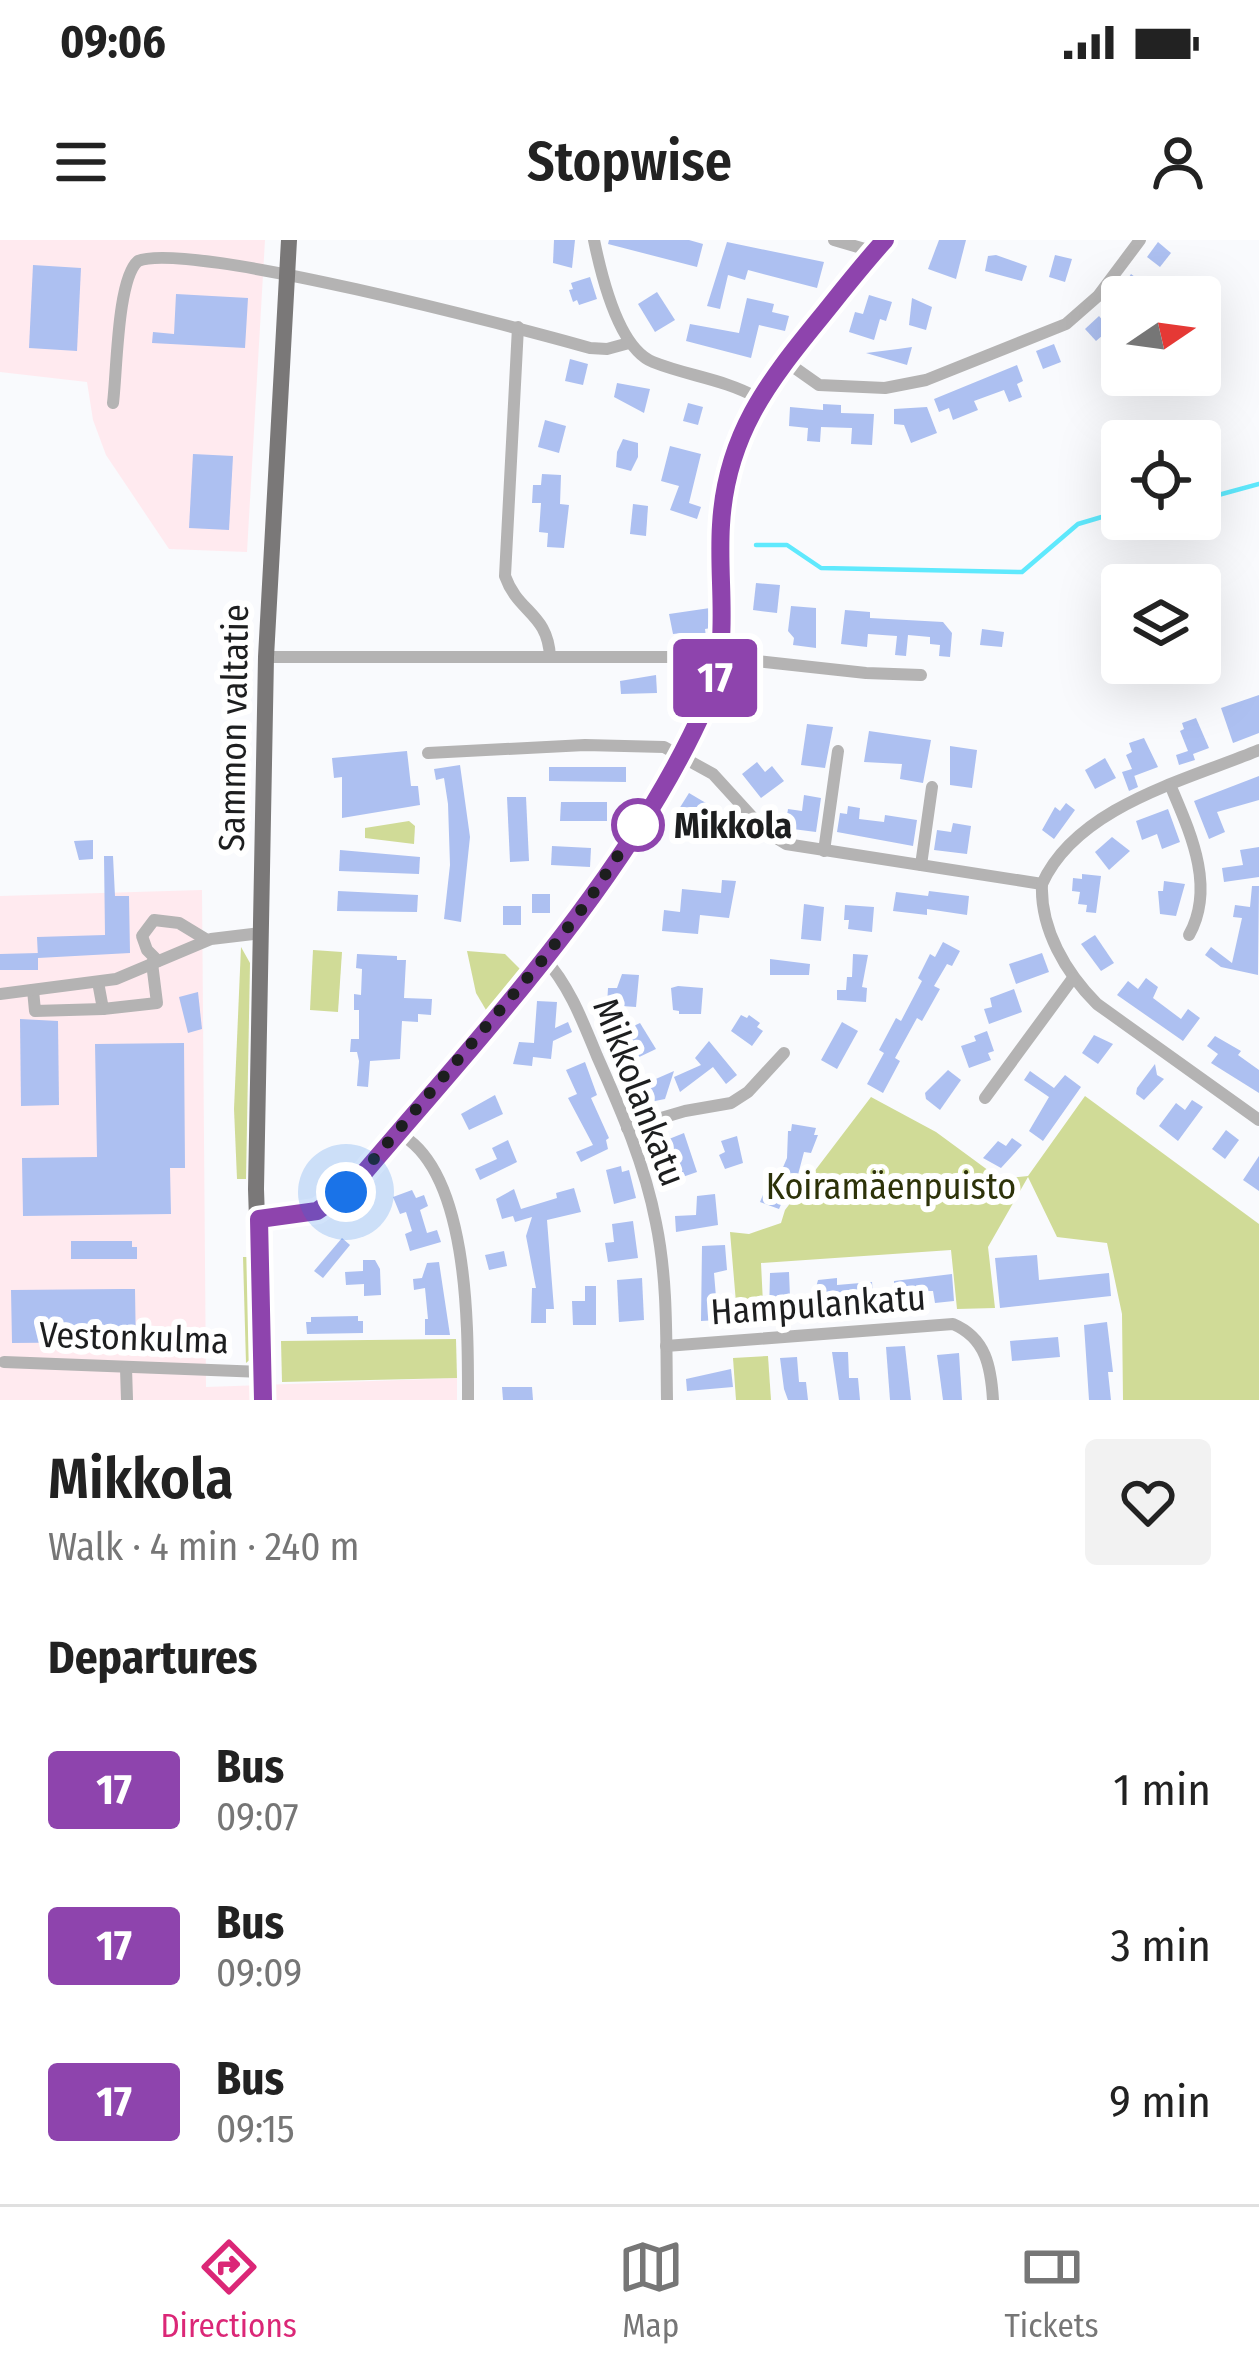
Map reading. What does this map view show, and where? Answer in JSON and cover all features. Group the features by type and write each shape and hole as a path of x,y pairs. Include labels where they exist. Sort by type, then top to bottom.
{"main road":[{"name":"Sammon valtatie","path":"263,1400 259,1219 266,657 289,240"}],"street":[{"path":"594,240 603,277 629,343 638,354 654,363 729,383 758,398"},
{"path":"834,240 874,252"},
{"path":"259,1219 317,1211 352,1187 544,958 611,868 708,701 720,657 723,504 738,440 758,398 785,361 885,240"},
{"path":"785,361 819,385 911,385 1066,324 1097,296 1134,241"},
{"path":"113,403 125,279 139,261 175,246 287,265 599,350 629,343"},
{"path":"518,327 505,576 515,600 545,628 550,657"},
{"path":"266,657 720,657 921,675"},
{"path":"428,754 645,745 679,754 728,785 771,836 786,844 1042,884"},
{"path":"1259,750 1100,818 1063,853 1042,884 1053,937 1073,978 1097,1004 1259,1120"},
{"path":"824,851 838,751"},
{"path":"921,865 932,787"},
{"path":"1171,787 1195,849 1200,879 1198,916 1190,935"},
{"path":"33,990 35,1011 158,1003 155,962 142,944 144,929 154,920 179,923 207,940"},
{"path":"0,994 98,982 207,940 261,933"},
{"name":"Mikkolankatu","path":"544,958 563,982 628,1128 658,1229 667,1400"},
{"path":"985,1097 1073,978"},
{"path":"98,982 103,1009"},
{"path":"628,1128 731,1103 784,1054"},
{"path":"398,1133 412,1140 425,1156 460,1247 467,1300 468,1400"},
{"name":"Hampulankatu","path":"666,1346 953,1324 970,1331 982,1346 993,1400"},
{"name":"Vestonkulma","path":"4,1362 262,1372"},
{"path":"126,1368 127,1400"}],"shaded area":[{"path":"0,240 265,240 247,552 169,549 106,455 93,420 87,382 0,372"},
{"path":"202,890 206,1387 457,1378 457,1400 0,1400 0,896"}],"green space":[{"path":"409,821 415,826 414,844 365,838 365,828"},
{"path":"241,947 250,963 246,1179 237,1179 234,1109"},
{"path":"313,950 342,952 338,1012 310,1010"},
{"path":"467,951 505,954 521,970 486,1010 476,993"},
{"name":"Koiramäenpuisto","path":"1085,1096 1259,1224 1259,1400 1123,1400 1122,1314 1107,1243 1057,1237 1028,1177 988,1247 995,1308 957,1309 951,1250 761,1263 764,1324 738,1326 730,1232 749,1234 781,1223 785,1210 871,1097 936,1132 1000,1179 1028,1176"},
{"path":"243,1257 247,1257 253,1349 246,1363"},
{"path":"456,1339 457,1378 282,1382 281,1341"},
{"path":"768,1356 771,1400 736,1400 733,1358"}],"building":[{"path":"554,240 575,240 572,268 553,263"},
{"path":"609,240 703,244 697,267 608,244"},
{"path":"939,240 966,240 956,279 928,269"},
{"path":"727,242 824,262 817,288 748,270 745,280 728,275 720,309 707,306"},
{"path":"1158,242 1171,253 1160,267 1147,257"},
{"path":"1055,255 1072,259 1065,282 1049,277"},
{"path":"988,256 1027,266 1022,281 985,271"},
{"path":"33,265 81,268 77,351 29,348"},
{"path":"590,277 597,299 579,305 573,302 571,283"},
{"path":"657,292 675,320 655,332 638,304"},
{"path":"176,294 248,298 245,348 152,343 153,332 174,334"},
{"path":"869,295 892,302 874,340 849,332 855,312 863,314"},
{"path":"747,298 774,304 772,312 789,316 785,331 759,325 751,358 686,341 690,324 739,333"},
{"path":"912,298 932,307 926,330 909,325"},
{"path":"1101,318 1101,337 1096,341 1085,329"},
{"path":"1054,344 1061,362 1043,369 1036,351"},
{"path":"912,347 907,365 866,353 898,349"},
{"path":"570,359 588,364 583,385 565,381"},
{"path":"1017,365 1022,397 1009,402 1004,390 974,401 978,410 953,420 949,408 939,412 934,399"},
{"path":"617,383 650,389 644,413 614,397"},
{"path":"688,403 703,407 698,425 683,421"},
{"path":"823,404 841,405 841,413 874,414 872,445 851,444 852,428 821,427 820,442 807,441 808,428 789,426 790,407 823,410"},
{"path":"927,407 937,433 911,443 904,425 894,424 894,409"},
{"path":"545,420 566,426 559,453 538,447"},
{"path":"623,439 638,443 631,471 616,467"},
{"path":"670,446 701,454 689,503 701,507 697,519 670,510 679,486 661,481"},
{"path":"193,454 233,456 229,530 189,528"},
{"path":"542,474 561,475 560,504 569,505 564,548 547,547 548,533 539,532 541,503 532,503 533,485 541,485"},
{"path":"633,504 648,506 646,536 630,534"},
{"path":"756,583 780,585 777,613 753,610"},
{"path":"791,606 816,608 816,648 793,645 788,631"},
{"path":"710,608 711,628 705,629 706,637 683,640 682,633 673,634 669,614"},
{"path":"845,610 870,612 870,618 943,622 952,633 950,657 939,656 940,645 930,644 930,637 908,635 906,656 895,655 897,636 868,634 867,647 841,644"},
{"path":"982,629 1004,632 1002,647 980,645"},
{"path":"690,668 701,668 696,695 685,693"},
{"path":"656,675 657,693 621,694 620,681"},
{"path":"1259,695 1259,733 1233,743 1221,708"},
{"path":"1196,718 1209,748 1179,765 1176,755 1188,751 1180,731 1182,723"},
{"path":"807,724 833,727 825,768 801,765"},
{"path":"869,731 931,740 923,783 900,779 902,764 864,762"},
{"path":"1144,738 1158,767 1134,776 1138,787 1129,791 1122,772 1132,769 1126,755 1132,752 1129,743"},
{"path":"950,746 977,750 972,788 950,785"},
{"path":"407,751 411,786 418,786 420,805 342,818 342,777 334,778 332,758"},
{"path":"1105,758 1116,778 1095,789 1085,770"},
{"path":"757,762 765,772 772,766 784,781 761,798 742,774"},
{"path":"460,765 470,837 461,922 444,919 450,865 448,804 444,778 436,780 434,769"},
{"path":"549,767 626,767 626,782 549,781"},
{"path":"1259,776 1259,800 1217,812 1225,832 1209,839 1194,801"},
{"path":"689,793 716,809 706,825 679,809"},
{"path":"804,795 821,798 816,832 785,828 788,809 802,811"},
{"path":"507,797 526,797 529,861 510,862"},
{"path":"561,802 607,802 607,821 560,821"},
{"path":"1066,803 1075,810 1054,839 1042,830 1055,807 1060,811"},
{"path":"848,806 860,808 859,819 884,822 885,815 917,820 913,846 837,832 840,813 847,814"},
{"path":"1168,809 1180,842 1162,849 1157,834 1142,840 1136,821"},
{"path":"953,823 971,826 967,854 934,850 937,830 951,832"},
{"path":"1112,837 1130,851 1109,870 1095,852"},
{"path":"93,840 93,859 79,860 74,841"},
{"path":"552,846 591,848 590,867 551,865"},
{"path":"1259,847 1259,877 1224,882 1222,868 1243,865 1240,850"},
{"path":"340,850 420,857 419,874 339,871"},
{"path":"104,856 113,856 115,896 129,896 130,953 38,958 37,937 105,935"},
{"path":"1082,874 1101,876 1096,913 1086,912 1087,905 1078,904 1080,892 1072,891 1073,878 1082,879"},
{"path":"722,880 736,881 729,918 700,915 698,934 662,931 664,910 680,912 682,889 721,893"},
{"path":"1164,881 1185,884 1176,916 1160,914 1158,891 1163,891"},
{"path":"1252,886 1259,886 1258,975 1221,967 1205,955 1211,947 1232,963 1242,918 1233,917 1235,905 1250,907"},
{"path":"338,891 418,895 417,912 337,911"},
{"path":"929,891 969,896 967,915 927,909 927,915 893,911 896,892 928,896"},
{"path":"532,894 550,894 550,913 532,913"},
{"path":"804,904 824,907 821,941 801,939"},
{"path":"845,905 874,907 872,932 848,929"},
{"path":"503,906 521,906 521,925 503,925"},
{"path":"1095,935 1114,963 1101,971 1081,944"},
{"path":"943,942 960,951 934,986 940,989 895,1058 900,1061 883,1093 867,1084 884,1053 879,1050 896,1018 901,1021 930,954 935,957"},
{"path":"38,953 38,970 0,970 0,954"},
{"path":"1042,953 1049,972 1016,984 1009,964"},
{"path":"357,954 406,960 404,998 432,999 431,1015 418,1014 418,1022 402,1021 400,1059 370,1061 368,1087 357,1086 359,1061 357,1052 350,1052 351,1039 359,1039 354,994 361,995 362,969 356,968"},
{"path":"853,954 868,955 862,987 867,988 866,1002 837,1000 837,990 846,990 847,977 852,977"},
{"path":"770,959 810,964 809,975 770,975"},
{"path":"622,974 639,975 636,1007 607,1005 608,988 617,988"},
{"path":"1146,978 1158,987 1153,998 1181,1019 1188,1009 1200,1018 1183,1041 1117,995 1128,981 1138,989"},
{"path":"671,988 703,988 701,1014 673,1010"},
{"path":"1014,989 1022,1012 989,1024 984,1009 992,1007 990,998"},
{"path":"198,992 202,1029 188,1033 179,997"},
{"path":"537,1001 557,1002 555,1028 568,1022 572,1032 553,1041 551,1059 533,1057 532,1066 513,1064 519,1042 534,1043"},
{"path":"741,1015 760,1023 757,1027 763,1031 752,1046 731,1031"},
{"path":"20,1019 58,1021 59,1105 21,1106"},
{"path":"842,1022 858,1031 837,1069 821,1060"},
{"path":"640,1023 656,1049 635,1059 623,1031"},
{"path":"987,1031 994,1051 988,1053 991,1060 969,1068 961,1046"},
{"path":"1094,1035 1113,1044 1098,1064 1082,1053"},
{"path":"1215,1036 1241,1051 1238,1055 1259,1070 1259,1093 1211,1063 1218,1054 1207,1046"},
{"path":"709,1041 737,1075 726,1084 713,1067 680,1092 674,1077 701,1065 695,1058"},
{"path":"184,1043 185,1168 170,1168 171,1214 23,1216 22,1158 97,1157 95,1044"},
{"path":"585,1062 597,1095 591,1098 609,1138 608,1149 581,1162 576,1152 593,1145 568,1098 577,1094 566,1070"},
{"path":"1155,1064 1157,1075 1164,1079 1144,1100 1136,1094 1137,1088"},
{"path":"948,1070 961,1080 940,1110 925,1093"},
{"path":"674,1071 665,1099 650,1102 642,1085"},
{"path":"1030,1071 1054,1088 1065,1075 1081,1087 1043,1141 1029,1131 1049,1097 1024,1080"},
{"path":"495,1095 503,1114 469,1130 461,1114"},
{"path":"1192,1100 1203,1107 1178,1141 1159,1126 1176,1103 1185,1110"},
{"path":"792,1124 816,1128 814,1135 818,1135 811,1153 804,1152 795,1186 790,1184 779,1209 760,1202 771,1176 778,1179 787,1158"},
{"path":"1226,1130 1239,1140 1225,1159 1212,1149"},
{"path":"684,1133 697,1172 671,1181 667,1168 673,1166 664,1141"},
{"path":"737,1136 743,1163 725,1169 719,1155 725,1152 721,1141"},
{"path":"1012,1138 1022,1145 1001,1168 983,1158 998,1141 1006,1146"},
{"path":"508,1140 517,1162 480,1180 475,1169 497,1159 492,1148"},
{"path":"1259,1156 1259,1191 1243,1180"},
{"path":"621,1166 622,1172 629,1170 636,1198 614,1204 606,1170"},
{"path":"574,1188 581,1212 547,1220 554,1309 546,1309 546,1323 531,1323 532,1288 536,1288 526,1236 532,1217 515,1222 513,1216 502,1219 496,1199 514,1189 521,1209"},
{"path":"412,1190 416,1198 424,1195 428,1206 420,1210 427,1233 437,1230 441,1242 410,1251 405,1234 412,1231 406,1212 400,1214 393,1197"},
{"path":"715,1194 718,1225 676,1232 675,1216 696,1215 697,1196"},
{"path":"633,1221 638,1258 608,1262 605,1243 614,1242 612,1224"},
{"path":"342,1238 350,1245 323,1278 314,1271"},
{"path":"71,1241 132,1241 137,1259 71,1259"},
{"path":"725,1245 727,1270 714,1273 716,1297 727,1296 728,1312 717,1313 718,1320 701,1321 702,1246"},
{"path":"504,1251 507,1266 489,1270 485,1255"},
{"path":"1037,1255 1039,1280 1109,1273 1111,1296 1000,1308 995,1258"},
{"path":"363,1260 375,1260 380,1269 381,1295 364,1296 364,1284 346,1285 345,1272 363,1271"},
{"path":"439,1262 450,1335 425,1335 425,1288 414,1290 413,1279 422,1278 427,1263"},
{"path":"789,1272 790,1297 814,1295 818,1280 837,1278 837,1285 872,1282 874,1305 769,1315 770,1273"},
{"path":"952,1274 954,1301 935,1303 933,1291 913,1291 914,1304 895,1305 894,1281"},
{"path":"642,1278 644,1320 619,1322 617,1280"},
{"path":"585,1286 596,1286 596,1325 573,1325 572,1301 585,1301"},
{"path":"135,1289 136,1353 121,1353 121,1342 12,1343 11,1290"},
{"path":"358,1316 363,1333 307,1334 306,1322 311,1317"},
{"path":"1107,1322 1111,1400 1089,1400 1084,1325"},
{"path":"1058,1337 1060,1357 1012,1361 1010,1341"},
{"path":"905,1346 911,1400 890,1400 886,1347"},
{"path":"832,1352 848,1352 849,1378 858,1378 860,1400 839,1400"},
{"path":"959,1353 962,1400 943,1400 937,1355"},
{"path":"797,1357 799,1382 806,1382 808,1400 788,1400 784,1389 780,1358"},
{"path":"731,1369 733,1387 687,1391 686,1379"},
{"path":"502,1387 532,1387 533,1400 503,1400"}],"waterway":[{"path":"1221,494 1259,484"},
{"path":"756,545 787,545 821,568 1022,572 1078,524 1101,517"}],"bus line":[{"name":"17","path":"263,1400 259,1219 317,1211 352,1187 544,958 611,868 700,718 714,684 724,630 723,504 738,440 767,383 885,240"}],"place":[{"name":"Mikkola","path":"638,825"}],"route":[{"path":"346,1192 544,958 638,825"}]}
